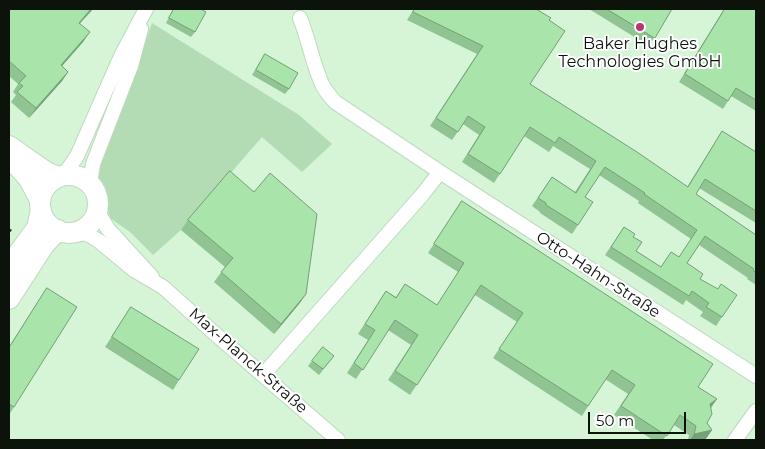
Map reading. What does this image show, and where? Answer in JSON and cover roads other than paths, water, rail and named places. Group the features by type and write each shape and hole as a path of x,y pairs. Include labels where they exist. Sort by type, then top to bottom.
{"main road":[{"path":"9,146 46,172 61,176 74,175 83,178 96,192 98,202 93,220 86,227 68,231 44,245 9,299"},
{"path":"9,157 29,179 44,218 50,226 68,231"},
{"path":"9,272 18,255 37,228 43,190 49,182 61,176"}],"street":[{"path":"61,176 77,156 120,56 146,9"},
{"path":"90,184 93,164 132,66 146,9"},
{"name":"Otto-Hahn-Straße","path":"300,18 308,37 317,72 324,88 335,102 756,376"},
{"path":"263,376 440,172"},
{"name":"Max-Planck-Straße","path":"97,211 108,229 158,283 338,440"},
{"name":"Max-Planck-Straße","path":"68,231 89,235 134,270 158,283"},
{"path":"735,440 756,411"}],"railway":[{"path":"9,231 11,227"}],"place":[{"name":"Baker Hughes Technologies GmbH","path":"640,27"}]}
